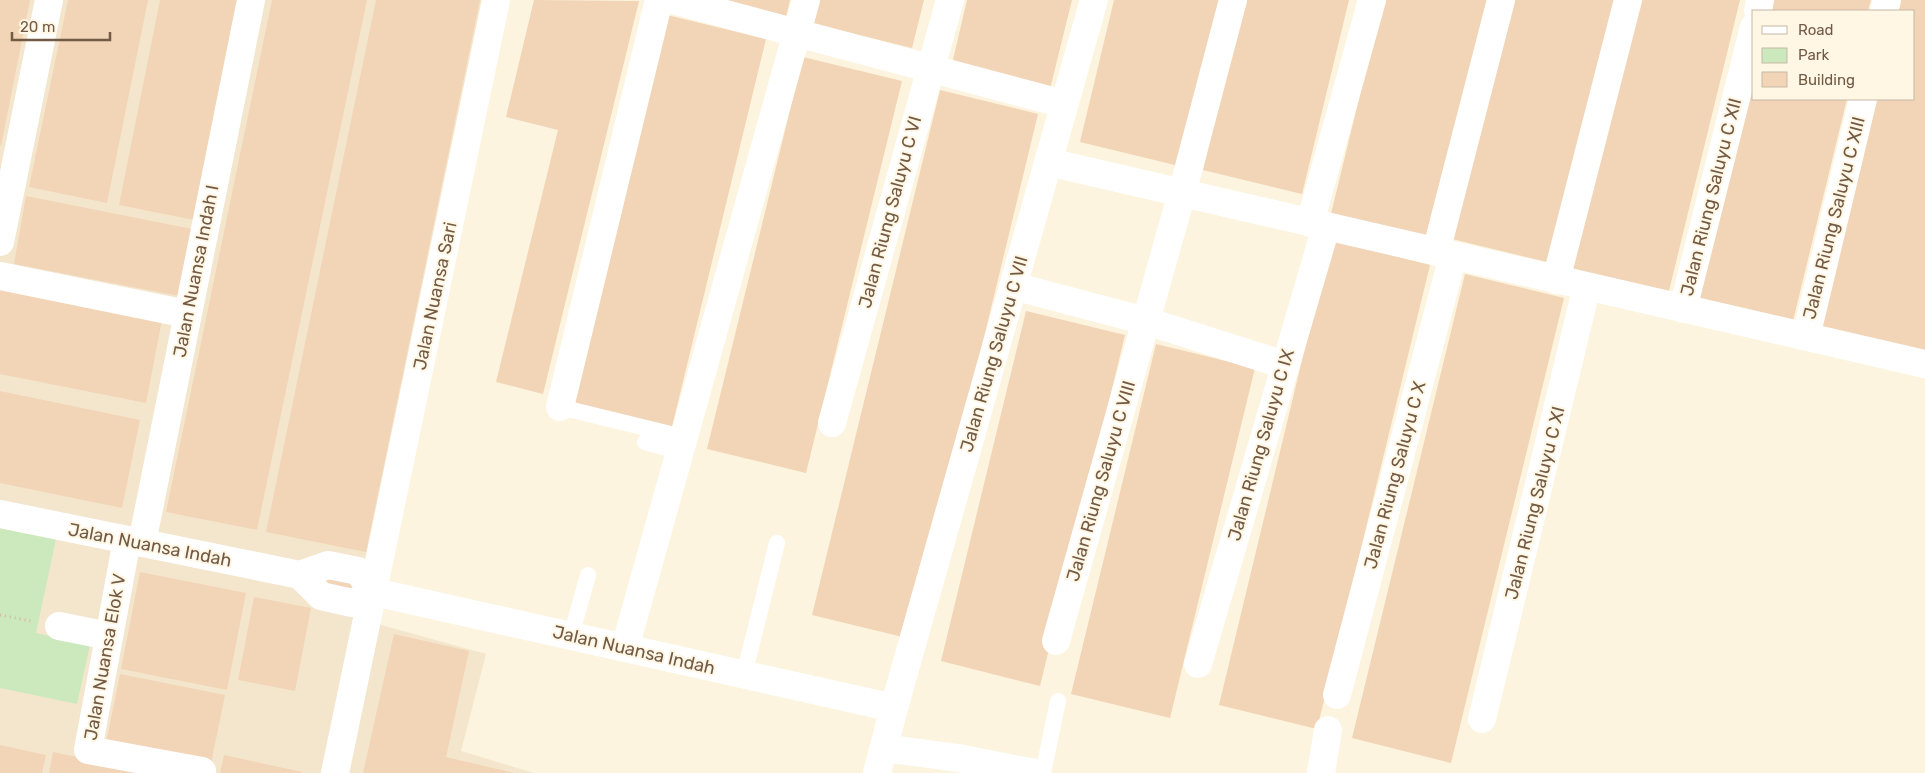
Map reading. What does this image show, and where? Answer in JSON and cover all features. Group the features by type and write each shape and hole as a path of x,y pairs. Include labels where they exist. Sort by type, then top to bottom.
{"street":[{"path":"0,242 49,0"},
{"name":"Jalan Nuansa Indah I","path":"134,542 187,314 251,0"},
{"name":"Jalan Nuansa Sari","path":"336,773 362,649 366,581 496,0"},
{"path":"560,407 659,0"},
{"path":"673,0 1064,104"},
{"path":"625,648 806,0"},
{"name":"Jalan Riung Saluyu C VI","path":"832,424 950,0"},
{"name":"Jalan Riung Saluyu C VII","path":"881,760 894,708 1094,0"},
{"path":"1182,194 1233,0"},
{"name":"Jalan Riung Saluyu C IX","path":"1198,664 1284,365 1372,0"},
{"name":"Jalan Riung Saluyu C X","path":"1337,695 1445,254 1501,0"},
{"path":"1556,280 1628,0"},
{"name":"Jalan Riung Saluyu C XII","path":"1684,308 1752,35"},
{"name":"Jalan Riung Saluyu C XIII","path":"1806,337 1863,100"},
{"path":"1048,162 1925,364"},
{"name":"Jalan Riung Saluyu C VIII","path":"1056,641 1182,194"},
{"path":"0,276 187,314"},
{"path":"1013,286 1146,321 1284,365"},
{"name":"Jalan Riung Saluyu C XI","path":"1482,719 1587,286"},
{"name":"Jalan Nuansa Indah","path":"0,514 300,575 328,565 366,581 571,636 894,708"},
{"name":"Jalan Nuansa Elok V","path":"134,542 109,636 88,750 202,771"},
{"path":"300,575 321,596 352,603 366,581"},
{"path":"59,626 109,636"},
{"path":"1322,773 1328,730"},
{"path":"881,760 965,760 1034,773"}],"lane":[{"path":"560,407 682,445"},
{"path":"645,442 682,445"},
{"path":"744,675 777,543"},
{"path":"571,636 588,575"},
{"path":"1043,773 1058,701"}],"shaded area":[{"path":"0,0 486,0 356,618 486,654 461,751 534,773 0,773"}],"green space":[{"path":"0,528 56,539 36,633 90,645 77,704 0,688"}],"building":[{"path":"0,0 30,0 1,146 0,145"},
{"path":"68,0 148,0 107,203 29,187"},
{"path":"160,0 242,0 199,221 119,205"},
{"path":"272,0 367,0 257,530 166,512"},
{"path":"376,0 480,0 366,552 266,532"},
{"path":"534,0 639,1 543,394 496,382 558,130 506,117"},
{"path":"715,0 790,0 786,17"},
{"path":"819,0 924,0 912,48 814,24"},
{"path":"967,0 1072,0 1050,89 952,64"},
{"path":"1114,0 1219,0 1179,166 1080,142"},
{"path":"1244,0 1349,0 1302,194 1203,170"},
{"path":"1383,0 1487,0 1430,238 1331,214"},
{"path":"1510,0 1615,0 1551,263 1452,239"},
{"path":"1636,0 1740,0 1667,299 1569,275"},
{"path":"1766,0 1871,0 1868,10 1764,10"},
{"path":"1901,0 1925,0 1925,354 1817,326 1875,100 1915,100 1915,10 1898,10"},
{"path":"667,15 766,39 671,431 572,408"},
{"path":"803,57 902,81 806,473 707,449"},
{"path":"1752,63 1752,100 1847,100 1791,329 1692,305"},
{"path":"940,90 1038,114 911,639 812,615"},
{"path":"26,196 197,230 184,297 14,264"},
{"path":"1331,240 1430,265 1317,729 1219,705"},
{"path":"1465,274 1564,298 1451,763 1352,738"},
{"path":"0,287 162,320 146,403 0,374"},
{"path":"1026,311 1125,335 1040,686 941,661"},
{"path":"1156,344 1255,368 1170,718 1071,694"},
{"path":"0,391 140,420 122,508 0,483"},
{"path":"328,571 356,578 351,596 323,589"},
{"path":"140,572 246,593 227,690 121,669"},
{"path":"254,597 311,608 295,691 238,680"},
{"path":"394,634 469,651 446,757 514,773 363,773"},
{"path":"120,674 225,695 211,764 106,743"},
{"path":"0,745 46,755 42,773 0,773"},
{"path":"53,752 150,772 150,773 49,773"},
{"path":"224,755 302,772 302,773 220,773"}]}
